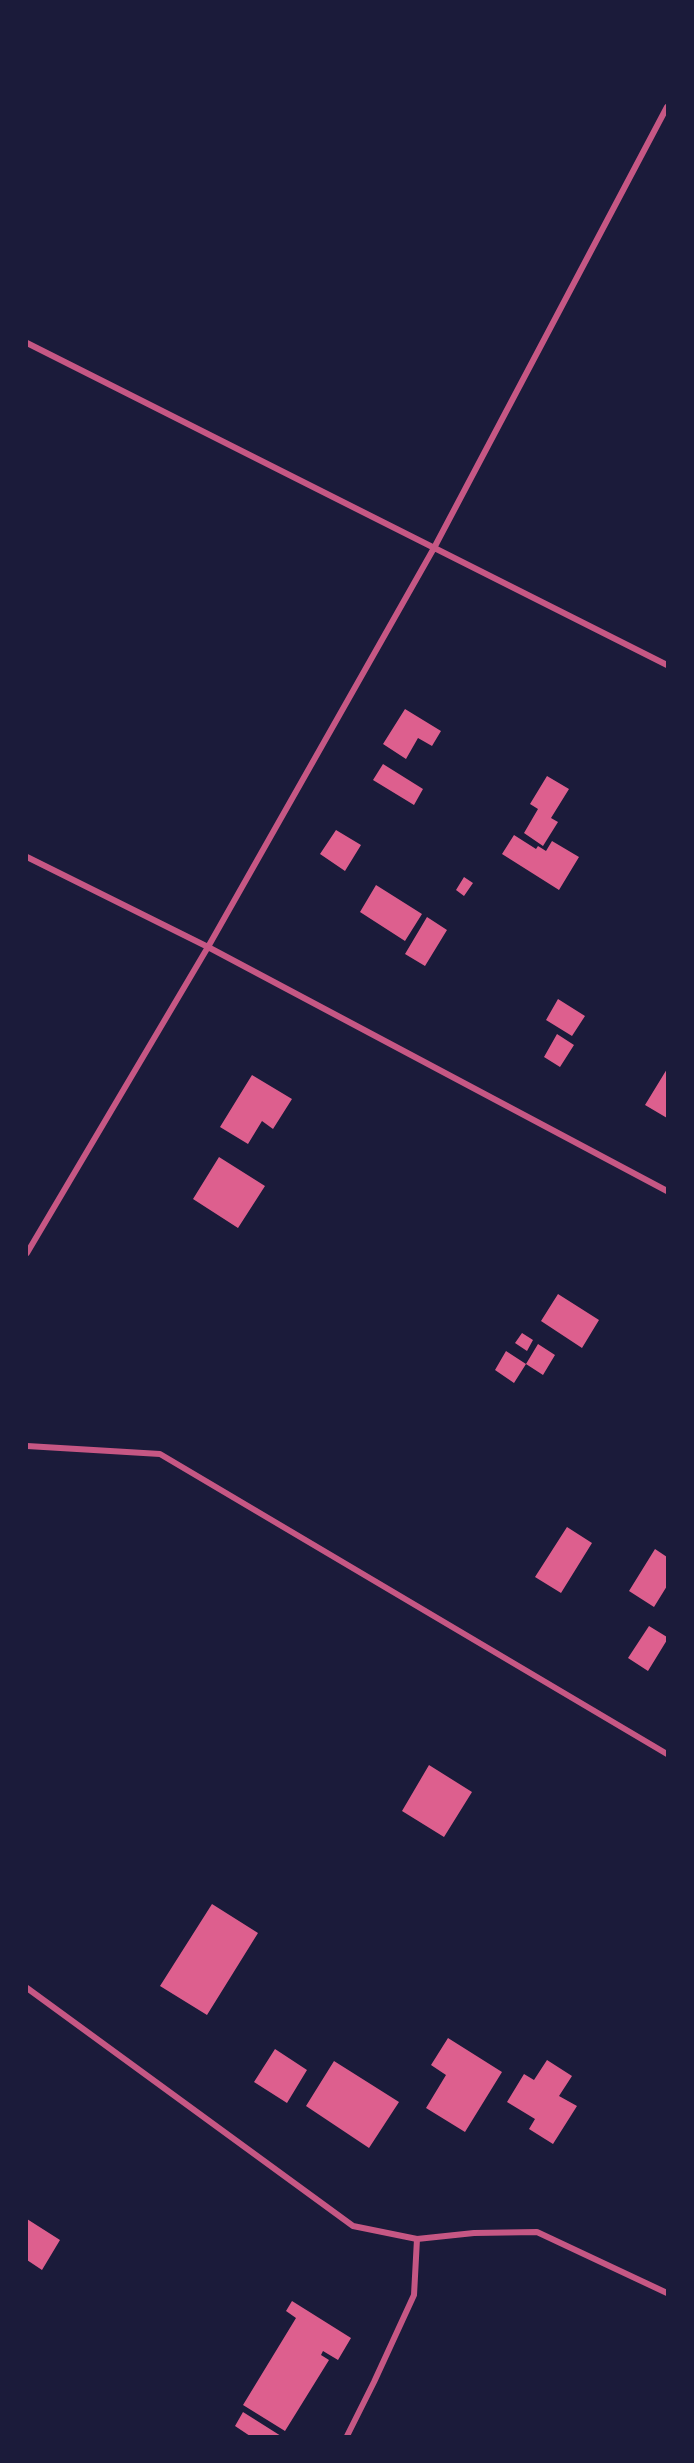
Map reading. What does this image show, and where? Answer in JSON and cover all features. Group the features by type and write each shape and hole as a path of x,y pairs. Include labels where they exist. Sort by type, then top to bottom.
{"street":[{"path":"27,1253 208,947 434,548 667,106"},
{"path":"27,343 667,665"},
{"path":"27,857 208,947 667,1191"},
{"path":"27,1446 160,1454 667,1754"},
{"path":"27,1988 353,2226 417,2239 474,2232 537,2232 667,2293"},
{"path":"347,2436 414,2295 417,2239"}],"building":[{"path":"405,709 441,731 432,746 418,738 406,759 383,744"},
{"path":"383,764 423,789 414,805 373,780"},
{"path":"547,776 569,789 551,818 558,822 543,846 524,833 538,809 530,804"},
{"path":"336,830 361,845 345,871 320,854"},
{"path":"514,835 536,849 538,846 546,851 552,841 579,857 559,890 502,854"},
{"path":"464,877 473,883 464,896 456,890"},
{"path":"376,885 422,914 405,941 360,912"},
{"path":"427,917 447,930 425,966 405,954"},
{"path":"558,999 585,1016 572,1036 546,1020"},
{"path":"557,1034 574,1045 560,1067 544,1057"},
{"path":"667,1069 667,1118 645,1105"},
{"path":"252,1075 292,1099 273,1129 262,1121 248,1144 220,1127"},
{"path":"219,1157 265,1186 238,1228 193,1199"},
{"path":"558,1294 599,1320 582,1348 541,1321"},
{"path":"522,1333 533,1340 527,1351 515,1343"},
{"path":"538,1344 555,1355 543,1375 526,1364"},
{"path":"506,1351 526,1364 514,1383 495,1370"},
{"path":"567,1527 592,1543 561,1593 535,1577"},
{"path":"655,1549 667,1557 667,1586 654,1607 629,1591"},
{"path":"649,1626 667,1637 667,1640 648,1671 628,1658"},
{"path":"429,1765 472,1792 444,1837 402,1811"},
{"path":"212,1904 258,1933 207,2015 160,1986"},
{"path":"448,2038 502,2072 465,2132 426,2108 446,2075 431,2065"},
{"path":"275,2049 307,2070 287,2103 254,2082"},
{"path":"547,2060 572,2076 559,2096 577,2106 553,2144 529,2129 535,2119 507,2102 524,2074 534,2080"},
{"path":"334,2061 399,2102 369,2148 306,2106"},
{"path":"27,2219 60,2240 42,2270 27,2260"},
{"path":"292,2301 351,2338 338,2360 323,2351 321,2355 329,2360 285,2431 243,2405 296,2318 286,2311"},
{"path":"243,2412 281,2436 250,2436 235,2426"}]}
